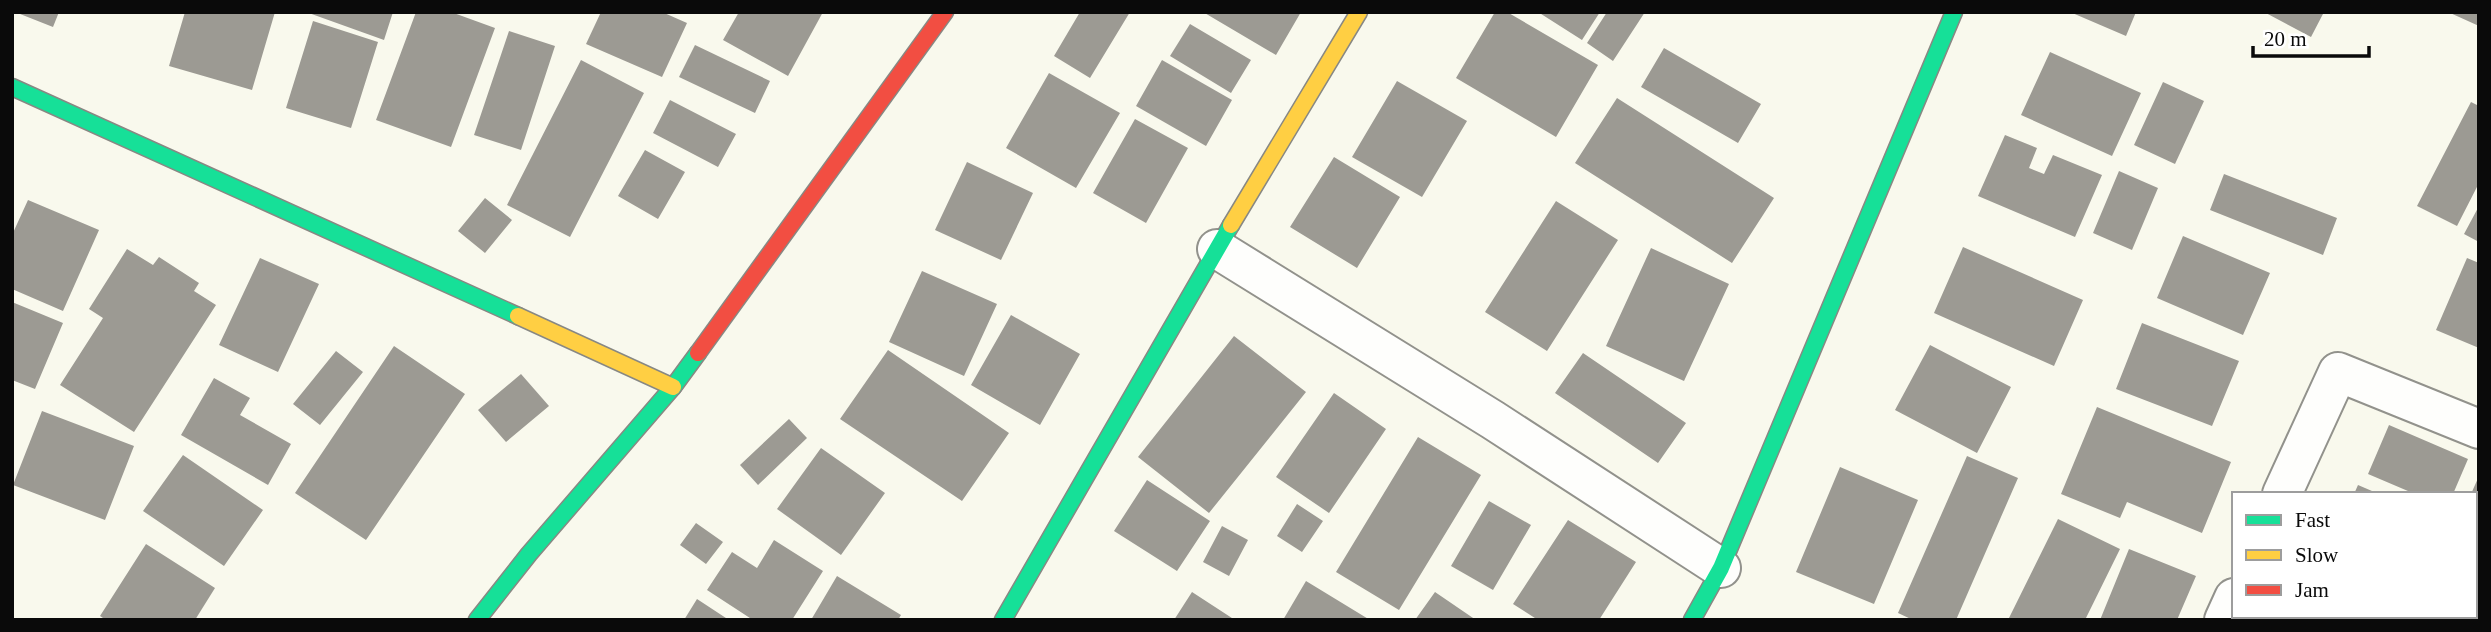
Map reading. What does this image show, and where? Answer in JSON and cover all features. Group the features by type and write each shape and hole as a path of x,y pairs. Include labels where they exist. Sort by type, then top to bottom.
{"street":[{"path":"477,620 529,554 673,387 945,12"},
{"path":"1003,620 1217,249 1359,12"},
{"path":"1701,617 1954,12"},
{"path":"12,87 673,387"},
{"path":"1217,249 1493,420 1721,568"},
{"path":"2283,492 2338,372 2479,429"},
{"path":"2224,620 2232,602"}],"building":[{"path":"15,12 59,12 53,27"},
{"path":"185,12 275,12 252,90 169,66"},
{"path":"306,12 393,12 384,40"},
{"path":"416,12 451,12 495,28 451,147 376,120"},
{"path":"601,12 662,12 687,23 662,77 586,44"},
{"path":"739,12 823,12 788,76 723,40"},
{"path":"1080,12 1130,12 1090,78 1054,56"},
{"path":"1203,12 1301,12 1276,55"},
{"path":"1495,12 1507,12 1598,65 1556,137 1456,78"},
{"path":"1538,12 1600,12 1582,40"},
{"path":"1607,12 1645,12 1613,61 1587,43"},
{"path":"2070,12 2136,12 2126,36"},
{"path":"2264,12 2324,12 2311,37"},
{"path":"2448,12 2479,12 2479,26"},
{"path":"313,21 378,42 351,128 286,108"},
{"path":"1190,24 1251,60 1231,93 1170,56"},
{"path":"509,31 555,46 521,150 474,135"},
{"path":"695,45 770,81 755,113 679,77"},
{"path":"1664,48 1761,104 1738,143 1641,87"},
{"path":"2050,52 2141,93 2112,156 2021,115"},
{"path":"581,60 644,93 570,237 507,205"},
{"path":"1162,60 1232,100 1206,146 1136,106"},
{"path":"1049,73 1120,113 1076,188 1006,148"},
{"path":"1397,81 1467,121 1422,197 1352,157"},
{"path":"2163,82 2204,101 2175,164 2134,145"},
{"path":"1617,98 1774,198 1732,263 1575,163"},
{"path":"670,100 736,134 718,167 653,133"},
{"path":"2471,102 2479,106 2479,183 2457,226 2417,206"},
{"path":"1135,119 1188,148 1146,223 1093,193"},
{"path":"2005,135 2037,148 2029,168 2044,174 2053,155 2102,175 2075,237 1978,196"},
{"path":"645,150 685,172 658,219 618,196"},
{"path":"1334,157 1400,197 1357,268 1290,227"},
{"path":"967,162 1033,193 1001,260 935,230"},
{"path":"2119,171 2158,188 2132,250 2093,233"},
{"path":"2224,174 2337,218 2323,255 2210,210"},
{"path":"485,198 512,220 485,253 458,231"},
{"path":"28,200 99,230 63,311 12,289 12,235"},
{"path":"1556,201 1618,240 1547,351 1485,312"},
{"path":"2479,206 2479,242 2464,234"},
{"path":"2183,236 2270,273 2243,335 2157,298"},
{"path":"1963,247 2083,300 2054,366 1934,313"},
{"path":"1651,248 1729,284 1684,381 1606,346"},
{"path":"127,249 153,265 159,257 199,283 194,291 216,305 134,432 60,385 103,318 89,309"},
{"path":"260,258 319,284 278,372 219,345"},
{"path":"2467,258 2479,263 2479,348 2436,330"},
{"path":"922,271 997,304 964,376 889,342"},
{"path":"12,302 63,323 35,389 12,380"},
{"path":"1011,315 1080,354 1040,425 971,385"},
{"path":"2142,323 2239,361 2212,426 2116,389"},
{"path":"1234,336 1306,392 1209,513 1138,457"},
{"path":"1930,345 2011,387 1977,453 1895,410"},
{"path":"394,346 465,394 366,540 295,493"},
{"path":"888,350 1009,433 962,501 840,419"},
{"path":"336,351 363,372 320,425 293,404"},
{"path":"1583,353 1686,423 1658,463 1555,393"},
{"path":"521,374 549,406 506,442 478,410"},
{"path":"214,378 250,398 240,415 291,444 268,485 181,435"},
{"path":"1334,393 1386,429 1329,513 1276,477"},
{"path":"2097,407 2231,462 2202,533 2127,502 2120,518 2061,494"},
{"path":"42,411 134,446 105,520 13,485"},
{"path":"789,419 807,438 758,485 740,465"},
{"path":"2389,425 2468,459 2454,492 2410,492 2368,474"},
{"path":"1418,437 1481,475 1399,610 1336,572"},
{"path":"821,448 885,493 841,555 777,509"},
{"path":"183,455 263,510 224,566 143,511"},
{"path":"1967,456 2018,478 1956,620 1913,620 1898,613"},
{"path":"1840,467 1918,500 1874,604 1796,572"},
{"path":"2479,476 2479,594 2477,492 2472,492"},
{"path":"1147,480 1210,521 1177,571 1114,531"},
{"path":"2358,485 2374,492 2355,492"},
{"path":"1489,501 1531,525 1493,590 1451,566"},
{"path":"1297,504 1323,521 1302,552 1277,536"},
{"path":"2058,519 2120,549 2085,620 2008,620"},
{"path":"1568,520 1636,562 1599,620 1538,620 1513,604"},
{"path":"696,523 723,542 706,564 680,545"},
{"path":"1222,526 1248,540 1229,576 1203,562"},
{"path":"774,540 823,571 792,620 753,620 707,590 732,552 757,568"},
{"path":"146,544 215,588 195,620 106,620 100,616"},
{"path":"2129,549 2196,576 2177,620 2100,620"},
{"path":"837,576 901,615 898,620 811,620"},
{"path":"1306,581 1370,620 1283,620"},
{"path":"1192,592 1235,620 1174,620"},
{"path":"1435,592 1476,620 1415,620"},
{"path":"697,599 729,620 684,620"},
{"path":"2479,606 2479,620 2413,620 2477,618"},
{"path":"2347,618 2351,620 2295,620"},
{"path":"2372,618 2400,618 2399,620"}],"traffic: fast":[{"path":"1692,620 1721,568 1954,12"},
{"path":"12,87 518,316"},
{"path":"1003,620 1231,225"},
{"path":"477,620 529,554 673,387 698,353"}],"traffic: slow":[{"path":"1231,225 1359,12"},
{"path":"518,316 673,387"}],"traffic: jam":[{"path":"698,353 945,12"}]}
